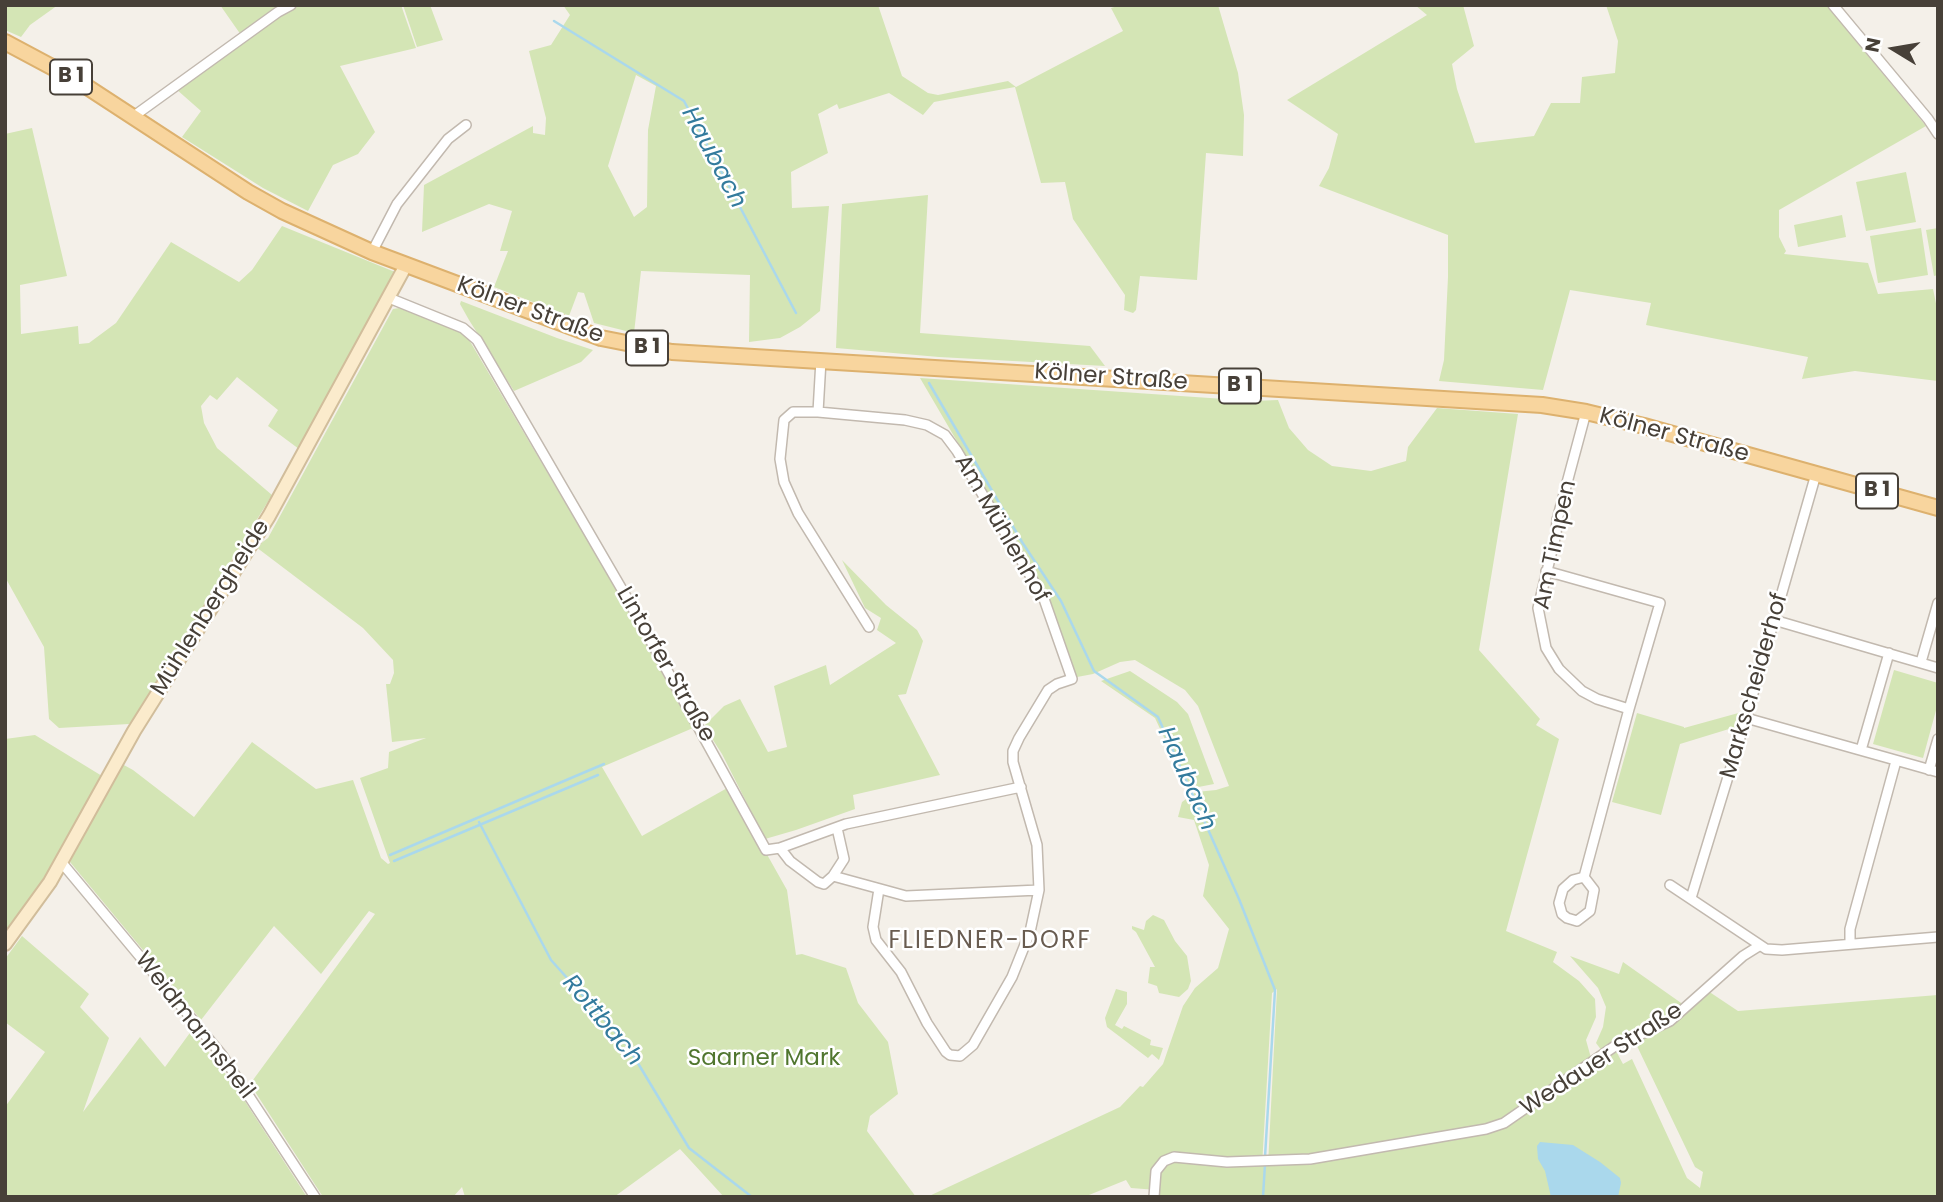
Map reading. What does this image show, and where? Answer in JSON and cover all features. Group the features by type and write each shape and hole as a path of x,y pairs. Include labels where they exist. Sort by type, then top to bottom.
{"main road":[{"name":"Kölner Straße","path":"5,42 78,81 259,198 372,252 601,338 673,352 1499,402 1586,412 1938,508"}],"street":[{"path":"134,116 291,5"},
{"path":"1833,5 1938,134"},
{"path":"372,252 397,204 448,139 466,125"},
{"name":"Mühlenbergheide","path":"5,944 51,882 134,731 292,476 406,265"},
{"name":"Lintorfer Straße","path":"389,298 463,328 477,340 683,696 766,850 780,848"},
{"path":"821,360 818,412 793,412 784,420 780,459 784,482 798,513 869,627"},
{"name":"Am Mühlenhof","path":"818,412 905,420 927,425 944,435 957,450 1044,599 1072,679 1048,690 1018,738 1013,751 1013,762 1037,845 1039,890 1030,932 1012,977 990,1018 967,1052 956,1056 946,1052 927,1023 901,972 876,940 873,927 879,890"},
{"name":"Am Timpen","path":"1586,412 1538,608 1542,636 1551,659 1570,681 1597,699 1629,709"},
{"name":"Markscheiderhof","path":"1691,898 1816,474"},
{"path":"1546,571 1660,603 1584,877"},
{"path":"1921,662 1938,603"},
{"path":"1774,620 1938,668"},
{"path":"1861,750 1889,653"},
{"path":"1746,718 1933,771 1938,739"},
{"path":"1850,943 1850,929 1896,761"},
{"path":"837,828 844,859 824,884 790,861 780,848 837,828 1021,787"},
{"name":"Weidmannsheil","path":"62,863 222,1055 315,1197"},
{"path":"833,876 879,890 917,896 1039,890"},
{"path":"1584,877 1594,890 1590,911 1583,919 1572,920 1562,914 1559,903 1568,883 1584,877"},
{"path":"1670,885 1759,946 1782,950 1938,937"},
{"name":"Wedauer Straße","path":"1154,1197 1156,1171 1164,1161 1174,1157 1227,1162 1310,1159 1486,1129 1504,1123 1615,1046 1670,1021 1742,956 1759,946"}],"green space":[{"path":"5,5 58,5 30,25 21,37 5,30"},
{"path":"220,5 273,5 276,9 282,5 401,5 416,48 340,66 375,132 358,154 333,165 308,211 263,188 182,137 201,111 176,89 241,35"},
{"path":"403,5 430,5 443,40 417,47"},
{"path":"563,5 878,5 902,76 928,93 938,95 1008,81 1016,87 1123,31 1111,8 1121,5 1218,5 1238,73 1244,115 1243,156 1206,153 1197,280 1140,276 1136,310 1133,313 1124,310 1125,295 1073,219 1065,182 1041,183 1015,87 934,102 923,115 889,93 839,109 837,104 818,114 828,153 791,172 792,208 829,206 820,311 780,338 749,342 750,275 641,271 634,333 594,323 584,293 578,292 569,316 494,287 508,251 500,251 512,211 489,204 422,232 424,185 533,126 533,133 545,135 546,118 529,51 551,45 570,15","holes":["636,75 656,86 648,130 647,207 634,217 608,166"]},
{"path":"1415,5 1463,5 1474,46 1452,64 1457,89 1475,143 1534,136 1551,103 1580,103 1582,77 1615,73 1618,41 1606,5 1826,5 1926,126 1779,210 1779,237 1786,251 1784,254 1868,263 1878,294 1933,289 1938,313 1938,381 1855,371 1802,379 1808,357 1646,325 1651,303 1570,290 1543,390 1439,381 1444,360 1448,235 1319,186 1329,168 1338,134 1287,100 1427,15"},
{"path":"32,128 67,276 20,285 21,334 78,326 79,344 89,343 116,323 171,242 239,282 252,270 282,226 395,272 299,449 268,426 278,410 237,377 217,400 210,395 201,406 204,423 217,448 272,495 129,724 59,728 49,719 44,647 5,577 5,134"},
{"path":"1906,172 1916,222 1866,231 1856,182"},
{"path":"928,195 920,333 1090,346 1105,366 939,357 836,348 842,204"},
{"path":"1842,215 1846,237 1798,247 1794,225"},
{"path":"1921,228 1928,275 1878,283 1870,236"},
{"path":"1938,228 1938,275 1934,276 1926,230"},
{"path":"461,301 593,350 581,362 514,391 469,320"},
{"name":"Saarner Mark","path":"399,308 459,331 468,338 694,721 693,728 602,767 642,836 729,787 787,890 796,955 802,954 846,968 858,1003 888,1042 898,1094 870,1116 867,1131 916,1197 724,1197 680,1149 614,1197 465,1197 462,1187 453,1197 323,1197 250,1084 375,914 369,911 321,974 274,926 201,1020 70,862 122,764 194,817 252,742 316,789 353,780 381,858 390,863 360,778 388,768 389,752 426,738 392,742 386,684 390,684 394,673 393,660 363,628 256,547 268,538 393,309"},
{"path":"920,378 1253,401 1278,400 1289,428 1308,450 1332,466 1371,471 1406,461 1408,447 1437,408 1518,414 1479,650 1540,719 1536,725 1559,739 1506,931 1557,952 1553,962 1579,981 1595,999 1596,1017 1586,1040 1591,1058 1506,1126 1616,1051 1623,1064 1632,1059 1687,1178 1700,1188 1703,1172 1695,1167 1637,1046 1638,1039 1674,1024 1708,991 1738,1011 1938,995 1938,1197 1159,1197 1157,1190 1131,1188 1126,1180 1084,1197 927,1197 1120,1107 1140,1086 1143,1087 1163,1064 1183,1006 1195,988 1218,968 1229,929 1203,896 1209,865 1194,820 1178,817 1182,802 1196,792 1229,786 1198,706 1185,690 1135,660 1120,662 1093,674 1077,677 1044,590","holes":["1277,989 1268,1165 1262,1166 1272,993"]},
{"path":"842,560 886,605 917,630 923,641 906,694 898,695 940,775 853,795 855,809 765,839 722,754 704,726 724,706 740,699 768,752 787,747 774,686 826,665 830,685 896,643 877,630 881,618 865,608"},
{"path":"1894,670 1938,683 1938,703 1923,758 1873,744"},
{"path":"1130,671 1177,702 1188,714 1214,784 1188,789 1155,718 1101,681"},
{"path":"1742,712 1734,734 1729,729 1680,744 1661,815 1612,802 1637,713 1684,728"},
{"path":"35,735 102,776 57,861 5,933 5,739"},
{"path":"1153,915 1164,920 1187,956 1191,981 1188,989 1179,997 1159,993 1157,986 1148,983 1150,967 1155,967 1132,926 1144,930 1146,921"},
{"path":"22,936 89,994 80,1007 109,1038 83,1112 140,1037 165,1067 192,1030 237,1089 307,1197 5,1197 5,1107 45,1052 5,1022 5,959"},
{"path":"1570,956 1619,974 1623,962 1684,1005 1671,1017 1602,1051 1596,1043 1603,1027 1606,1007 1598,988"},
{"path":"1116,989 1127,992 1127,1004 1115,1025 1122,1029 1124,1026 1151,1040 1150,1045 1163,1048 1159,1060 1152,1054 1148,1058 1107,1027 1105,1018"}],"water":[{"path":"1540,1142 1573,1145 1600,1162 1620,1178 1618,1197 1551,1197 1545,1171 1538,1159 1537,1146"}],"waterway":[{"name":"Haubach","path":"554,21 684,101 796,313"},
{"name":"Haubach","path":"929,383 1022,542 1061,601 1094,671 1158,717 1239,899 1275,990 1265,1157"},
{"path":"390,855 604,764"},
{"path":"394,861 598,775"},
{"name":"Rottbach","path":"479,822 551,960 627,1045 689,1148 752,1197"},
{"name":"Haubach","path":"1263,1197 1265,1164"}],"district":[{"name":"FLIEDNER-DORF","path":"990,942"}]}
